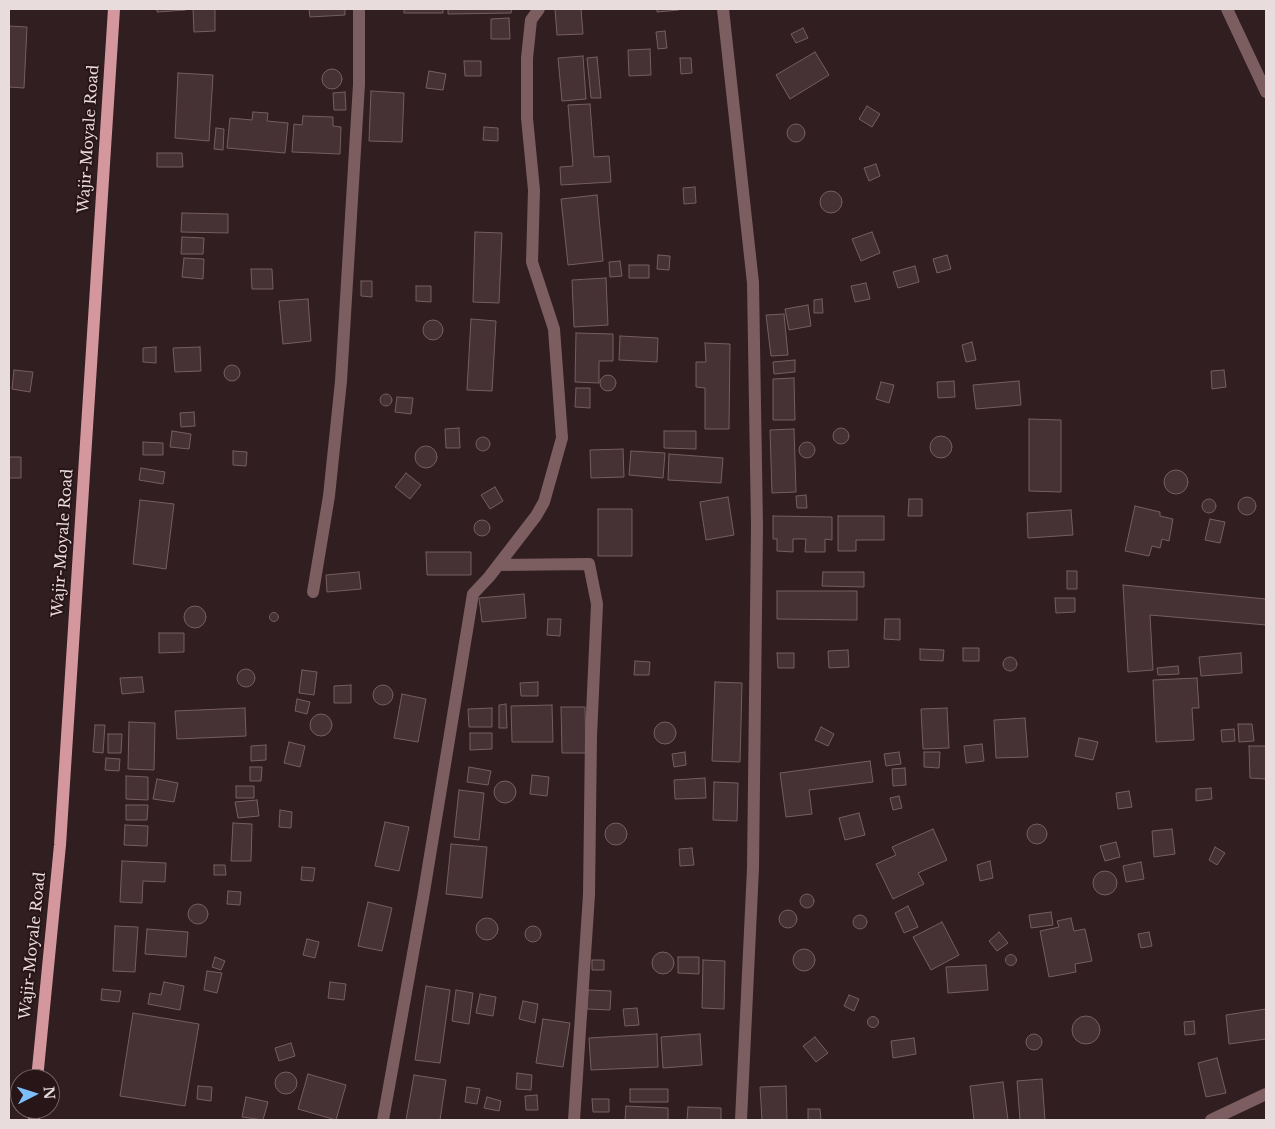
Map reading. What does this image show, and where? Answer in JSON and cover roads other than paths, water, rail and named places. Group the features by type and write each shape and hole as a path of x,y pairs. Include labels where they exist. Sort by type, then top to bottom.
{"main road":[{"name":"Wajir-Moyale Road","path":"38,1069 60,835 114,9"}],"street":[{"path":"313,592 329,496 341,381 359,84 358,9"},
{"path":"383,1120 420,917 472,594 498,565 536,516 544,502 562,438 554,329 532,262 534,190 528,118 527,58 531,20 539,9"},
{"path":"723,9 752,283 757,506 753,868 741,1120"},
{"path":"1227,9 1266,92"},
{"path":"498,565 589,564 597,604 591,736 589,895 574,1120"},
{"path":"1211,1120 1266,1094"}]}
